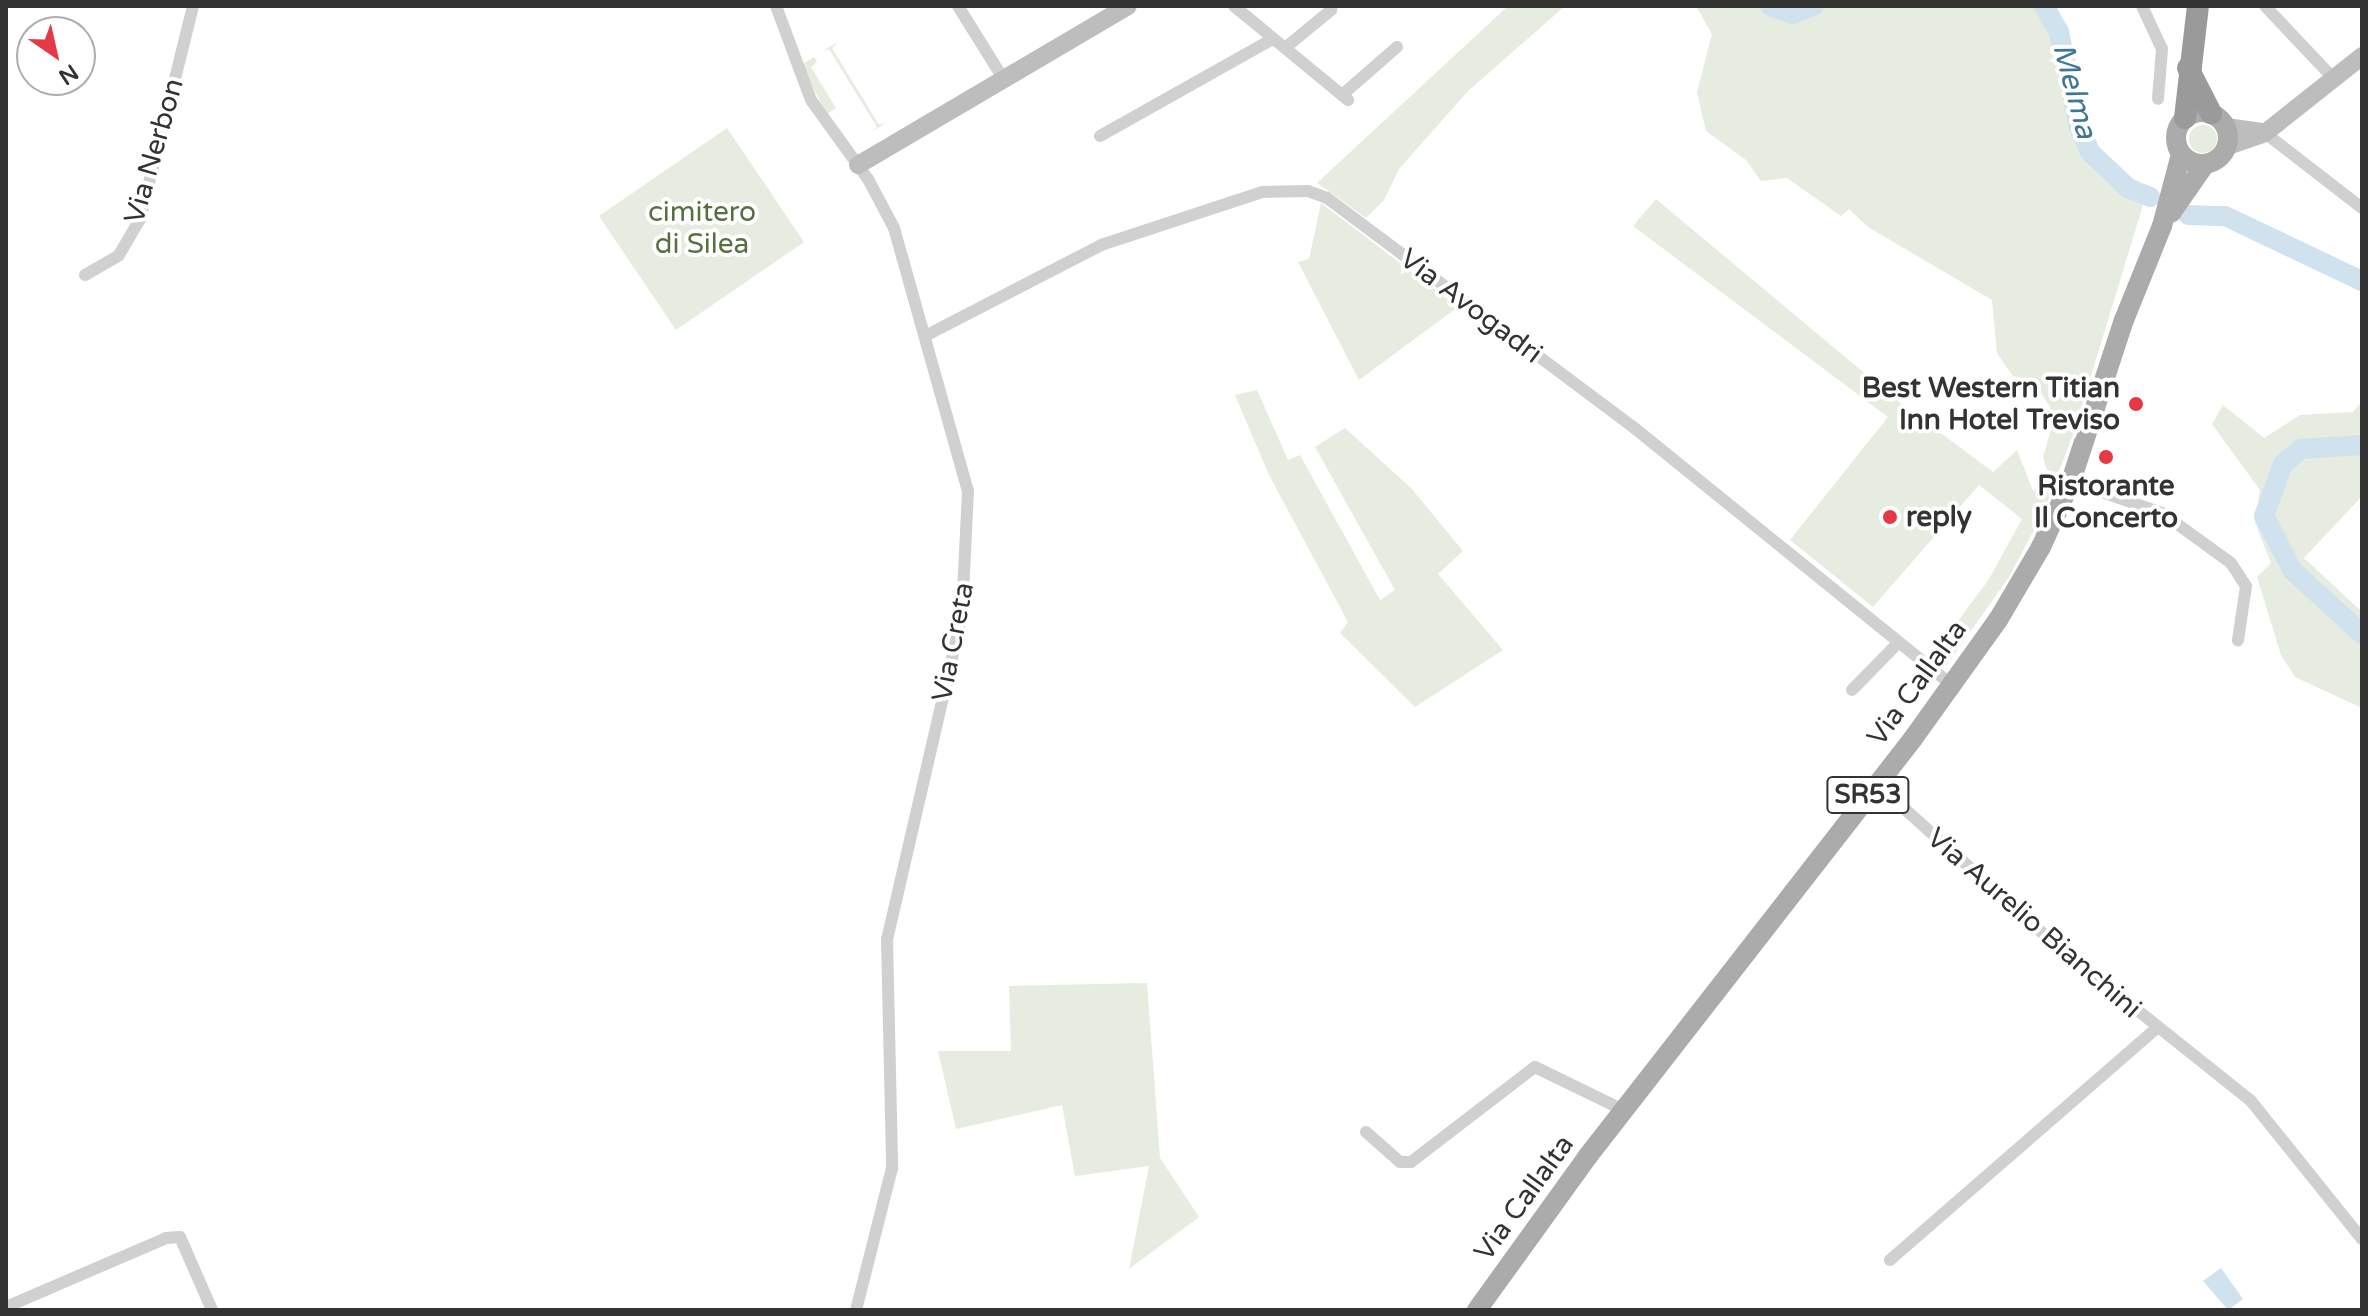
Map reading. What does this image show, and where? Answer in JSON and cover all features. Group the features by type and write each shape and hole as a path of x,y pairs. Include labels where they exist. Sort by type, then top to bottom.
{"highway":[{"path":"2185,118 2187,67 2198,6"},
{"path":"2187,67 2222,129"}],"main road":[{"path":"2185,118 2222,129 2216,160 2205,164 2181,154 2176,134 2185,118"},
{"name":"Via Callalta","path":"1477,1310 1623,1110 1952,685 2027,571 2071,481 2124,320 2162,226 2181,154"},
{"name":"Via Callalta","path":"2162,226 2205,164"}],"street":[{"name":"Via Nerbon","path":"85,275 119,255 140,219 193,6"},
{"name":"Via Creta","path":"776,6 806,90 890,217 927,335 968,491 967,568 955,650 894,897 887,988 892,1168 856,1310"},
{"path":"958,6 1004,80"},
{"path":"858,165 1128,6"},
{"path":"1234,6 1345,98 1397,47"},
{"path":"1285,48 1331,10 1330,6"},
{"path":"2142,6 2162,49 2158,99"},
{"path":"2265,6 2333,78"},
{"path":"1100,136 1273,39"},
{"path":"2265,133 2362,56"},
{"path":"2222,129 2265,133 2362,208"},
{"name":"Via Avogadri","path":"927,335 1101,245 1262,192 1308,191 1327,198 1632,426 1952,685"},
{"path":"2071,481 2162,513 2231,563 2246,586 2238,640"},
{"path":"1852,690 1899,642"},
{"name":"Via Aurelio Bianchini","path":"1877,784 2156,1029 2274,1124 2362,1239"},
{"name":"Via Aurelio Bianchini","path":"1890,1260 2156,1029"},
{"path":"1366,1132 1400,1162 1411,1162 1535,1067 1623,1110"},
{"path":"6,1307 166,1238 180,1237 212,1310"}],"green space":[{"path":"1508,6 1565,6 1468,91 1399,169 1384,200 1366,218 1317,183"},
{"path":"1696,6 2049,6 2060,25 2089,143 2111,171 2134,187 2137,181 2146,195 2074,432 2043,513 2009,577 1946,666 1933,655 1989,579 2022,519 1979,485 1873,607 1790,540 1888,417 1633,226 1656,199 1899,402 1993,472 2017,450 2033,491 2048,474 2043,457 2053,423 2050,407 2036,385 2012,375 1997,353 1992,300 1868,227 1849,209 1841,216 1787,178 1761,181 1746,160 1706,131 1697,93 1712,34"},
{"path":"838,42 832,48 879,125 886,123 871,132 877,127 829,49 822,51"},
{"path":"814,57 817,62 811,67 836,108 827,114 801,65"},
{"path":"2203,125 2213,129 2217,139 2213,149 2203,153 2193,149 2189,139 2193,129"},
{"name":"cimitero di Silea","path":"727,128 804,242 676,330 599,216"},
{"path":"1321,203 1458,307 1359,380 1298,262 1309,259"},
{"path":"1257,390 1288,460 1300,455 1380,600 1395,590 1315,447 1345,428 1411,488 1463,551 1438,574 1503,650 1415,707 1340,633 1348,622 1269,475 1235,395"},
{"path":"2362,402 2362,496 2304,558 2362,612 2362,708 2295,677 2281,655 2257,577 2271,563 2255,522 2260,490 2212,424 2223,405 2264,438 2300,415 2353,412"},
{"path":"1147,983 1160,1158 1199,1217 1129,1269 1149,1166 1075,1176 1062,1105 956,1129 938,1051 1011,1051 1009,986"}],"water":[{"path":"2221,1268 2243,1299 2228,1310 2203,1281"}],"waterway":[{"name":"Melma","path":"1770,6 1792,14 1814,6"},
{"name":"Melma","path":"2044,6 2059,32 2079,127 2090,152 2128,188 2150,197"},
{"name":"Melma","path":"2188,215 2225,216 2362,281"},
{"name":"Melma","path":"2362,445 2301,449 2283,464 2264,516 2293,571 2362,634"}],"place":[{"name":"Best Western Titian Inn Hotel Treviso","path":"2136,404"},
{"name":"Ristorante Il Concerto","path":"2106,457"},
{"name":"reply","path":"1890,517"}]}
